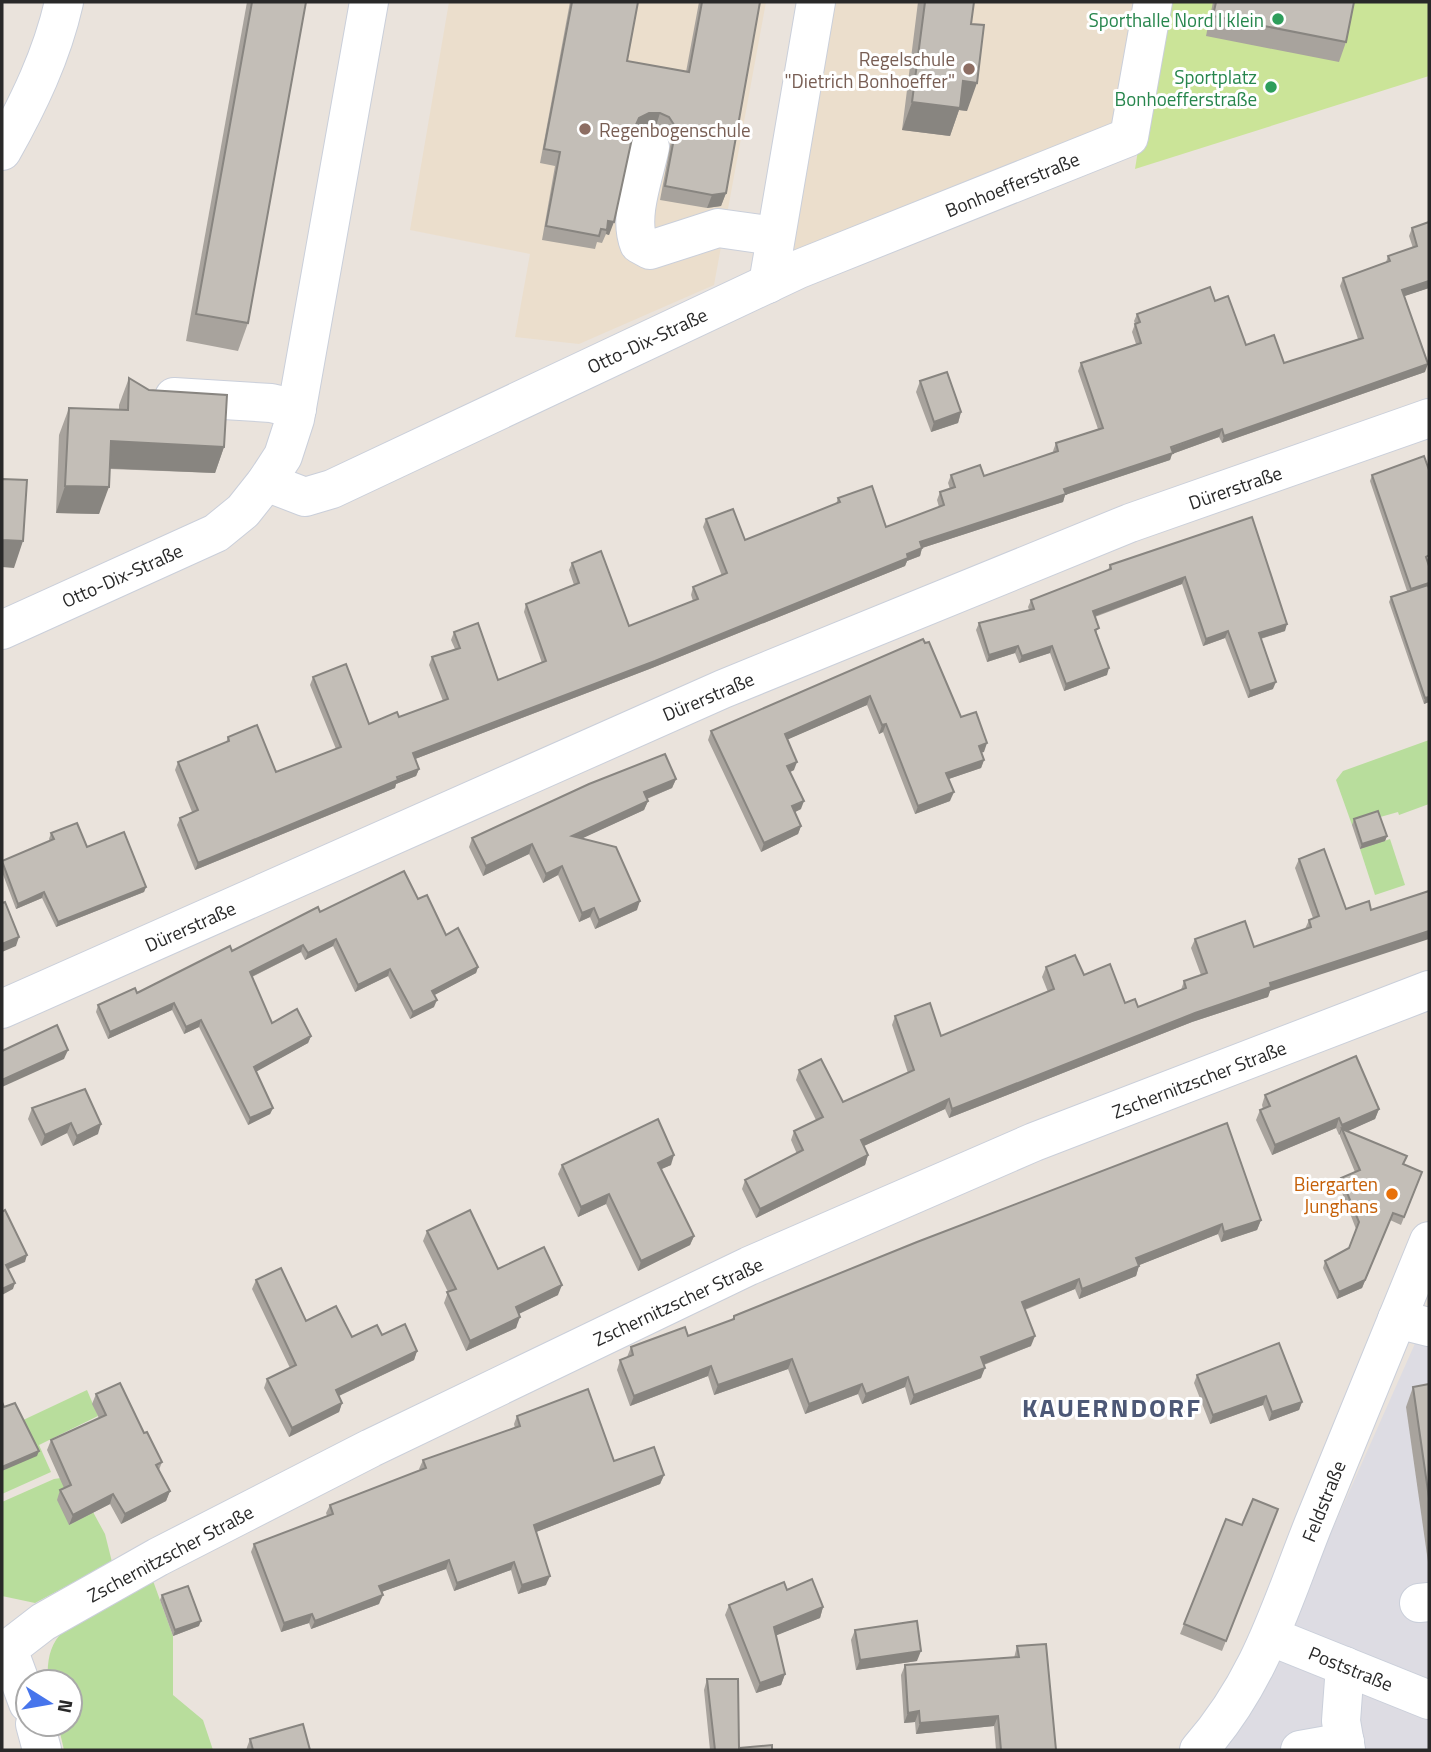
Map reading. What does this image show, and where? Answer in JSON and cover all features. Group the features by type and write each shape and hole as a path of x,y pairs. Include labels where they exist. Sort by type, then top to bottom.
{"street":[{"path":"2,151 26,108 50,53 64,2"},
{"name":"Otto-Dix-Straße","path":"2,630 216,533 243,511 282,456 297,409 369,2"},
{"path":"768,284 816,2"},
{"name":"Bonhoefferstraße","path":"768,284 1129,137 1153,2"},
{"path":"650,147 634,234 639,244 650,250 718,228 775,236"},
{"name":"Otto-Dix-Straße","path":"265,482 305,497 332,489 768,284"},
{"path":"141,395 271,403 297,409"},
{"name":"Dürerstraße","path":"2,1009 723,689 1130,523 1429,418"},
{"name":"Zschernitzscher Straße","path":"15,1668 5,1643 158,1557 371,1448 749,1266 1034,1142 1429,990"},
{"name":"Feldstraße","path":"1199,1750 1238,1698 1272,1637 1298,1561 1413,1323 1429,1241"},
{"name":"Poststraße","path":"1272,1637 1429,1700"},
{"path":"1300,1750 1346,1746 1341,1721 1345,1666"}],"shaded area":[{"name":"Regenbogenschule","path":"449,2 766,2 714,285 579,344 515,337 530,254 410,230"},
{"name":"Regelschule \"Dietrich Bonhoeffer\"","path":"826,2 1135,2 1113,136 791,258"},
{"path":"1429,1312 1429,1750 1222,1750 1258,1697"}],"green space":[{"name":"Sportplatz Bonhoefferstraße","path":"1162,2 1429,2 1429,76 1135,169"},
{"path":"1429,740 1429,804 1399,815 1398,812 1352,825 1336,780 1343,771"},
{"path":"1390,839 1405,885 1375,895 1360,849"},
{"path":"87,1390 98,1416 39,1445 51,1472 2,1494 2,1471 6,1469 19,1422"},
{"path":"74,1476 69,1525 93,1512 105,1534 112,1562 35,1603 2,1596 2,1502 54,1479"},
{"path":"152,1578 173,1636 173,1695 203,1720 213,1750 64,1750 61,1738 84,1738 84,1668 48,1668 51,1650 56,1640 74,1622"}],"building":[{"path":"252,2 306,2 248,323 196,314"},
{"path":"572,2 638,2 627,61 689,72 702,2 760,2 726,193 712,195 665,186 676,128 669,117 660,113 649,113 639,118 634,129 614,222 608,221 607,230 601,229 599,236 546,226 560,152 544,149"},
{"path":"925,2 974,2 971,24 984,25 977,83 963,81 960,108 912,102"},
{"path":"1216,2 1354,2 1346,42 1213,16"},
{"path":"1429,222 1429,281 1402,290 1428,364 1224,436 1222,429 1171,447 1173,453 1064,489 1066,494 920,542 922,548 907,554 908,558 655,661 413,753 419,769 397,777 398,780 198,863 180,818 198,810 178,762 229,741 228,737 257,725 276,772 341,747 313,677 346,664 369,724 397,712 399,717 448,699 432,657 460,648 454,632 478,623 498,680 546,661 526,604 579,583 572,563 601,551 629,626 698,599 693,587 727,573 706,519 733,509 745,540 840,502 838,498 872,486 886,527 944,505 940,492 955,487 951,475 980,465 984,476 1058,451 1056,443 1103,428 1081,363 1141,343 1135,324 1140,322 1137,314 1210,287 1215,301 1228,296 1246,345 1274,335 1284,363 1363,338 1343,278 1390,261 1388,256 1417,246 1412,228"},
{"path":"947,372 961,412 934,422 920,381"},
{"path":"129,378 149,390 227,395 224,447 111,441 109,487 65,486 69,408 128,410"},
{"path":"1424,456 1429,470 1429,555 1426,557 1429,583 1411,589 1372,475"},
{"path":"2,479 27,480 23,541 2,540"},
{"path":"1252,517 1287,624 1259,633 1276,682 1250,691 1228,631 1206,639 1185,577 1093,611 1099,628 1095,630 1109,668 1066,684 1052,646 1022,656 1018,646 989,655 979,623 1034,609 1031,600 1111,569 1110,565"},
{"path":"1428,585 1429,697 1425,698 1391,597"},
{"path":"923,639 925,643 929,642 961,717 976,712 987,743 979,746 984,760 946,773 954,792 918,806 886,724 882,725 870,696 785,734 797,762 787,766 804,801 792,806 801,826 764,843 711,731"},
{"path":"665,754 676,779 644,792 648,801 572,836 616,847 640,901 599,920 594,908 582,913 562,866 546,874 532,844 486,866 472,838 589,784"},
{"path":"1378,811 1387,836 1362,844 1354,819"},
{"path":"77,823 87,847 124,832 146,887 58,922 44,892 18,904 2,861 54,839 51,833"},
{"path":"1324,849 1346,909 1369,901 1371,910 1429,891 1429,931 1270,983 1271,987 1195,1013 952,1109 949,1099 861,1140 868,1155 760,1209 745,1180 803,1150 794,1131 823,1117 799,1070 821,1059 843,1102 914,1070 895,1016 930,1003 941,1036 1054,989 1046,967 1075,955 1084,975 1110,964 1125,1003 1135,999 1138,1007 1186,988 1184,981 1207,973 1195,939 1245,921 1254,947 1311,927 1309,920 1319,916 1299,859"},
{"path":"404,871 418,899 427,895 446,935 458,928 478,967 432,991 437,1000 413,1012 390,969 358,985 336,939 308,953 303,945 250,972 272,1023 297,1009 311,1036 254,1067 273,1108 250,1118 201,1020 186,1027 174,1003 110,1032 98,1005 135,988 137,993 230,946 232,951 318,907 320,912"},
{"path":"5,902 19,937 2,944 2,903"},
{"path":"57,1025 68,1050 2,1080 2,1051"},
{"path":"1356,1056 1379,1109 1342,1125 1339,1118 1275,1145 1260,1110 1270,1106 1265,1095"},
{"path":"85,1089 101,1124 77,1136 71,1123 45,1135 32,1108"},
{"path":"658,1119 674,1155 658,1163 694,1236 641,1261 609,1194 581,1207 562,1165"},
{"path":"1227,1123 1261,1220 1224,1232 1222,1224 1136,1258 1139,1266 1082,1289 1079,1279 1022,1302 1035,1336 981,1357 985,1368 914,1395 908,1377 866,1394 862,1384 809,1404 792,1359 718,1385 711,1366 634,1396 620,1360 633,1355 631,1347 685,1327 688,1336 734,1319 734,1316 917,1242"},
{"path":"1342,1129 1407,1156 1403,1164 1422,1172 1404,1217 1393,1213 1365,1280 1339,1292 1325,1261 1349,1248 1359,1222 1341,1178 1360,1170"},
{"path":"5,1210 27,1255 6,1265 15,1283 2,1289 2,1212"},
{"path":"470,1210 498,1269 544,1247 562,1285 516,1307 520,1317 470,1341 447,1292 456,1289 427,1231"},
{"path":"281,1268 306,1321 336,1306 352,1337 377,1325 382,1335 405,1324 417,1351 336,1390 342,1403 292,1428 267,1379 296,1365 256,1280"},
{"path":"1279,1343 1302,1402 1272,1412 1266,1396 1213,1415 1197,1375"},
{"path":"120,1383 144,1433 147,1432 162,1462 156,1465 170,1491 125,1514 113,1494 73,1515 60,1490 71,1485 51,1440 106,1415 96,1394"},
{"path":"1429,1384 1429,1498 1413,1387"},
{"path":"588,1389 614,1461 654,1447 664,1475 534,1525 550,1576 522,1585 514,1562 457,1583 449,1560 379,1586 383,1595 315,1621 312,1614 284,1623 254,1544 333,1514 330,1505 426,1468 423,1460 520,1426 517,1416"},
{"path":"2,1402 4,1407 15,1403 39,1451 2,1467"},
{"path":"1253,1499 1278,1509 1226,1641 1184,1624 1226,1519 1242,1525"},
{"path":"812,1579 823,1607 774,1627 785,1674 760,1683 729,1605 784,1582 787,1590"},
{"path":"188,1586 201,1621 175,1630 162,1595"},
{"path":"917,1621 921,1651 860,1660 855,1630"},
{"path":"1046,1644 1056,1750 1001,1750 998,1716 920,1723 919,1711 908,1713 905,1665 1019,1657 1017,1646"},
{"path":"707,1679 738,1679 739,1748 772,1745 772,1750 715,1750"},
{"path":"303,1724 310,1750 253,1750 250,1739"}],"place":[{"name":"Sporthalle Nord I klein","path":"1278,19"},
{"name":"Regelschule \"Dietrich Bonhoeffer\"","path":"969,69"},
{"name":"Sportplatz Bonhoefferstraße","path":"1271,87"},
{"name":"Regenbogenschule","path":"585,129"},
{"name":"Biergarten Junghans","path":"1392,1194"}],"district":[{"name":"KAUERNDORF","path":"1112,1407"}]}
